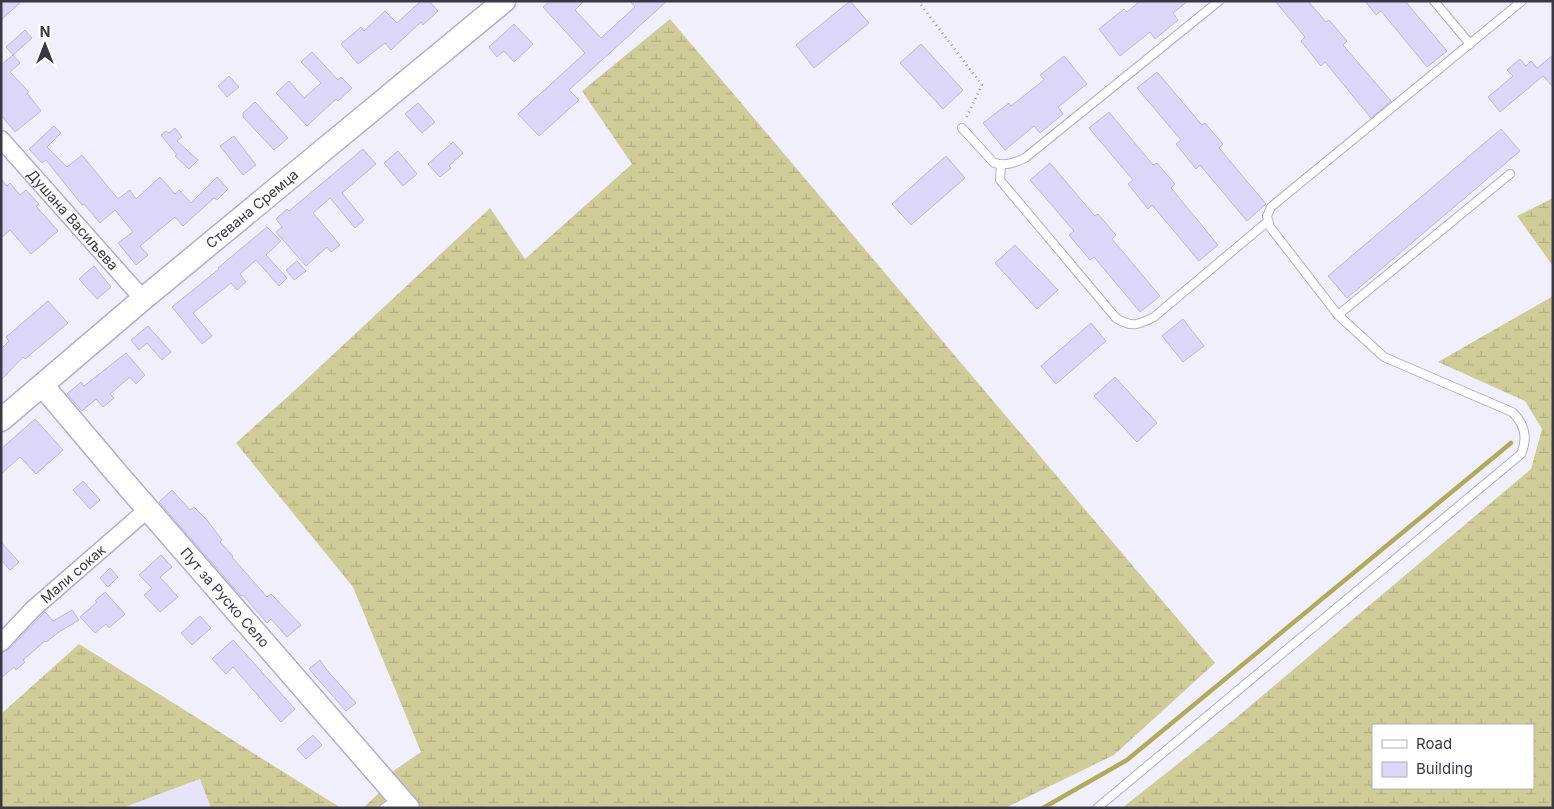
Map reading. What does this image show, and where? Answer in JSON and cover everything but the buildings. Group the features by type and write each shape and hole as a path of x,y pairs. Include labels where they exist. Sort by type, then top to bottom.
{"main road":[{"name":"Стевана Сремца","path":"1,420 143,299 504,1"},
{"name":"Пут за Руско Село","path":"43,386 397,805"}],"street":[{"name":"Душана Васиљева","path":"1,139 143,299"},
{"name":"Мали сокак","path":"1,643 33,608 148,509"}],"lane":[{"path":"962,128 988,158 994,162 1001,165 1009,165 1025,158 1219,1"},
{"path":"1434,1 1470,44"},
{"path":"1097,808 1521,454 1525,439 1524,432 1522,424 1512,412 1384,358 1338,315 1275,235 1267,216 1271,207 1522,1"},
{"path":"1001,165 1000,180 1116,318 1128,325 1143,322 1154,317 1268,222"},
{"path":"1338,315 1510,174"}],"path":[{"path":"918,1 982,85 962,128"}],"shaded area":[{"path":"201,779 211,808 122,808"}],"green space":[{"path":"670,19 1215,663 1114,755 1005,808 421,808 392,772 421,752 353,587 236,443 490,208 525,259 632,164 582,91"},
{"path":"1553,198 1553,266 1517,216"},
{"path":"1553,296 1553,808 1122,808 1236,718 1531,469 1542,429 1525,401 1438,362"},
{"path":"79,644 341,808 211,808 200,779 122,808 1,808 1,714"},
{"path":"379,793 392,808 363,808"}],"waterway":[{"path":"1043,808 1127,760 1511,443"}]}
